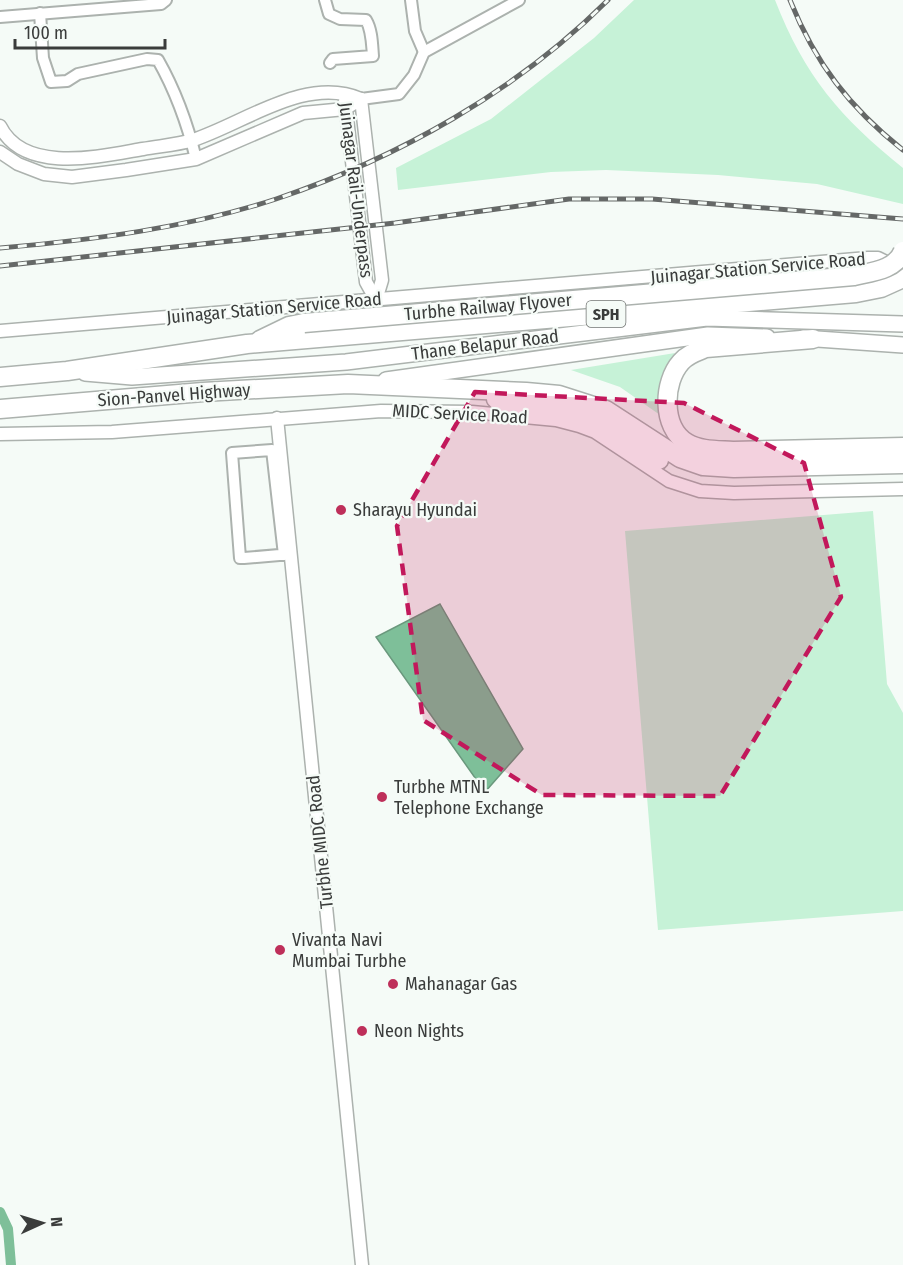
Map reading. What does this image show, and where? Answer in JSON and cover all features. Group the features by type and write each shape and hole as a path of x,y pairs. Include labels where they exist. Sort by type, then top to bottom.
{"highway":[{"name":"Turbhe Railway Flyover","path":"305,332 854,276 876,272 896,263 903,251"},
{"name":"Turbhe Railway Flyover","path":"67,371 247,344 289,326 305,332 856,293 880,288 903,278"},
{"path":"813,339 706,348 692,353 681,361 673,373 668,389 668,406 677,434 687,443 705,449 733,451 903,447"},
{"path":"0,377 67,371"},
{"path":"348,384 559,395 606,410 680,458 703,466 781,468 903,464"},
{"name":"Sion-Panvel Highway","path":"0,409 203,392 348,384"},
{"path":"462,391 582,416 615,432 675,470 701,478 769,480 903,477"}],"main road":[{"name":"Thane Belapur Road","path":"67,371 132,377 346,362 706,318 903,324"},
{"name":"Thane Belapur Road","path":"348,384 527,362 708,334 903,345"}],"street":[{"path":"50,0 45,13 43,58 51,82 67,81 78,74 147,59 158,60 168,78 192,140 196,159"},
{"path":"0,17 121,3 161,4 166,0"},
{"path":"325,0 329,14 340,18 366,20 370,26 373,56 333,59 330,63"},
{"path":"411,0 415,30 424,52"},
{"path":"0,152 18,164 44,174 72,177 196,159 303,113 345,109 361,99 399,94 414,75 424,52 519,0"},
{"path":"0,126 6,137 23,148 47,157 71,160 192,140 297,97 344,92 361,99"},
{"name":"Juinagar Rail-Underpass","path":"344,92 366,282 376,300"},
{"name":"Juinagar Rail-Underpass","path":"361,99 382,280 376,300"},
{"name":"Juinagar Station Service Road","path":"0,331 868,258 888,262 903,271"},
{"name":"MIDC Service Road","path":"0,434 112,432 278,418 412,410 472,412 556,420 595,432 669,481 700,491 734,493 903,489"},
{"name":"Turbhe MIDC Road","path":"278,418 287,554 362,1265"},
{"path":"272,450 287,554 240,558 232,453 272,450"}],"highlighted area":[{"path":"475,392 684,403 804,463 841,597 720,796 542,795 423,720 397,526"}],"shaded area":[{"path":"634,0 775,0 799,52 827,94 861,131 903,168 903,204 817,184 718,175 606,170 551,172 398,190 396,168 491,119 594,38"},
{"path":"675,353 660,383 660,415 620,387 571,370"},
{"path":"873,511 887,684 903,713 903,911 658,930 625,531"},
{"path":"440,604 523,749 485,792 376,637"}],"waterway":[{"path":"0,1212 8,1229 11,1265"}],"railway":[{"path":"0,248 105,237 209,218 276,199 322,182 411,142 495,92 535,64 608,0"},
{"path":"790,0 811,44 836,83 866,118 903,150"},
{"path":"0,266 395,223 569,199 652,199 903,219"}],"place":[{"name":"Sharayu Hyundai","path":"341,510"},
{"name":"Turbhe MTNL Telephone Exchange","path":"382,797"},
{"name":"Vivanta Navi Mumbai Turbhe","path":"280,950"},
{"name":"Mahanagar Gas","path":"393,984"},
{"name":"Neon Nights","path":"362,1031"}]}
